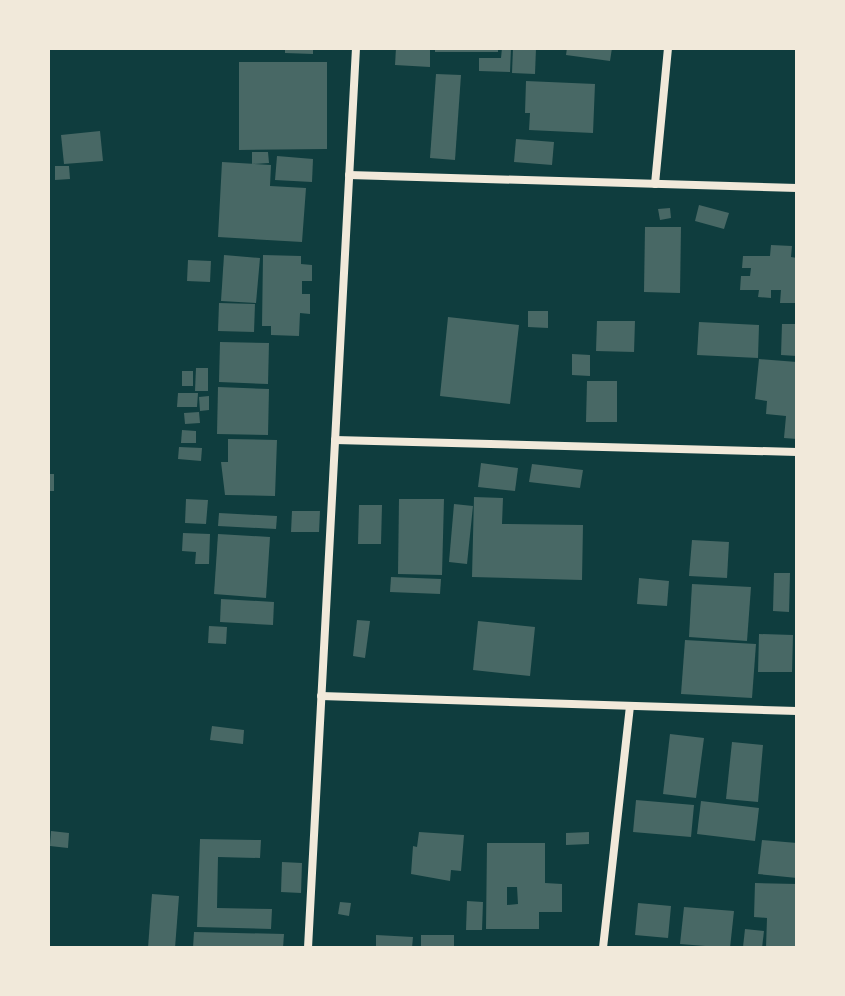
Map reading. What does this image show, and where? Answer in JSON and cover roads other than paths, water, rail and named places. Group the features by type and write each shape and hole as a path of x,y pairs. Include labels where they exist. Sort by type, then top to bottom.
{"street":[{"path":"308,948 356,48"},
{"path":"655,184 668,48"},
{"path":"349,175 797,188"},
{"path":"335,440 797,452"},
{"path":"321,696 797,711"},
{"path":"603,948 630,706"}]}
